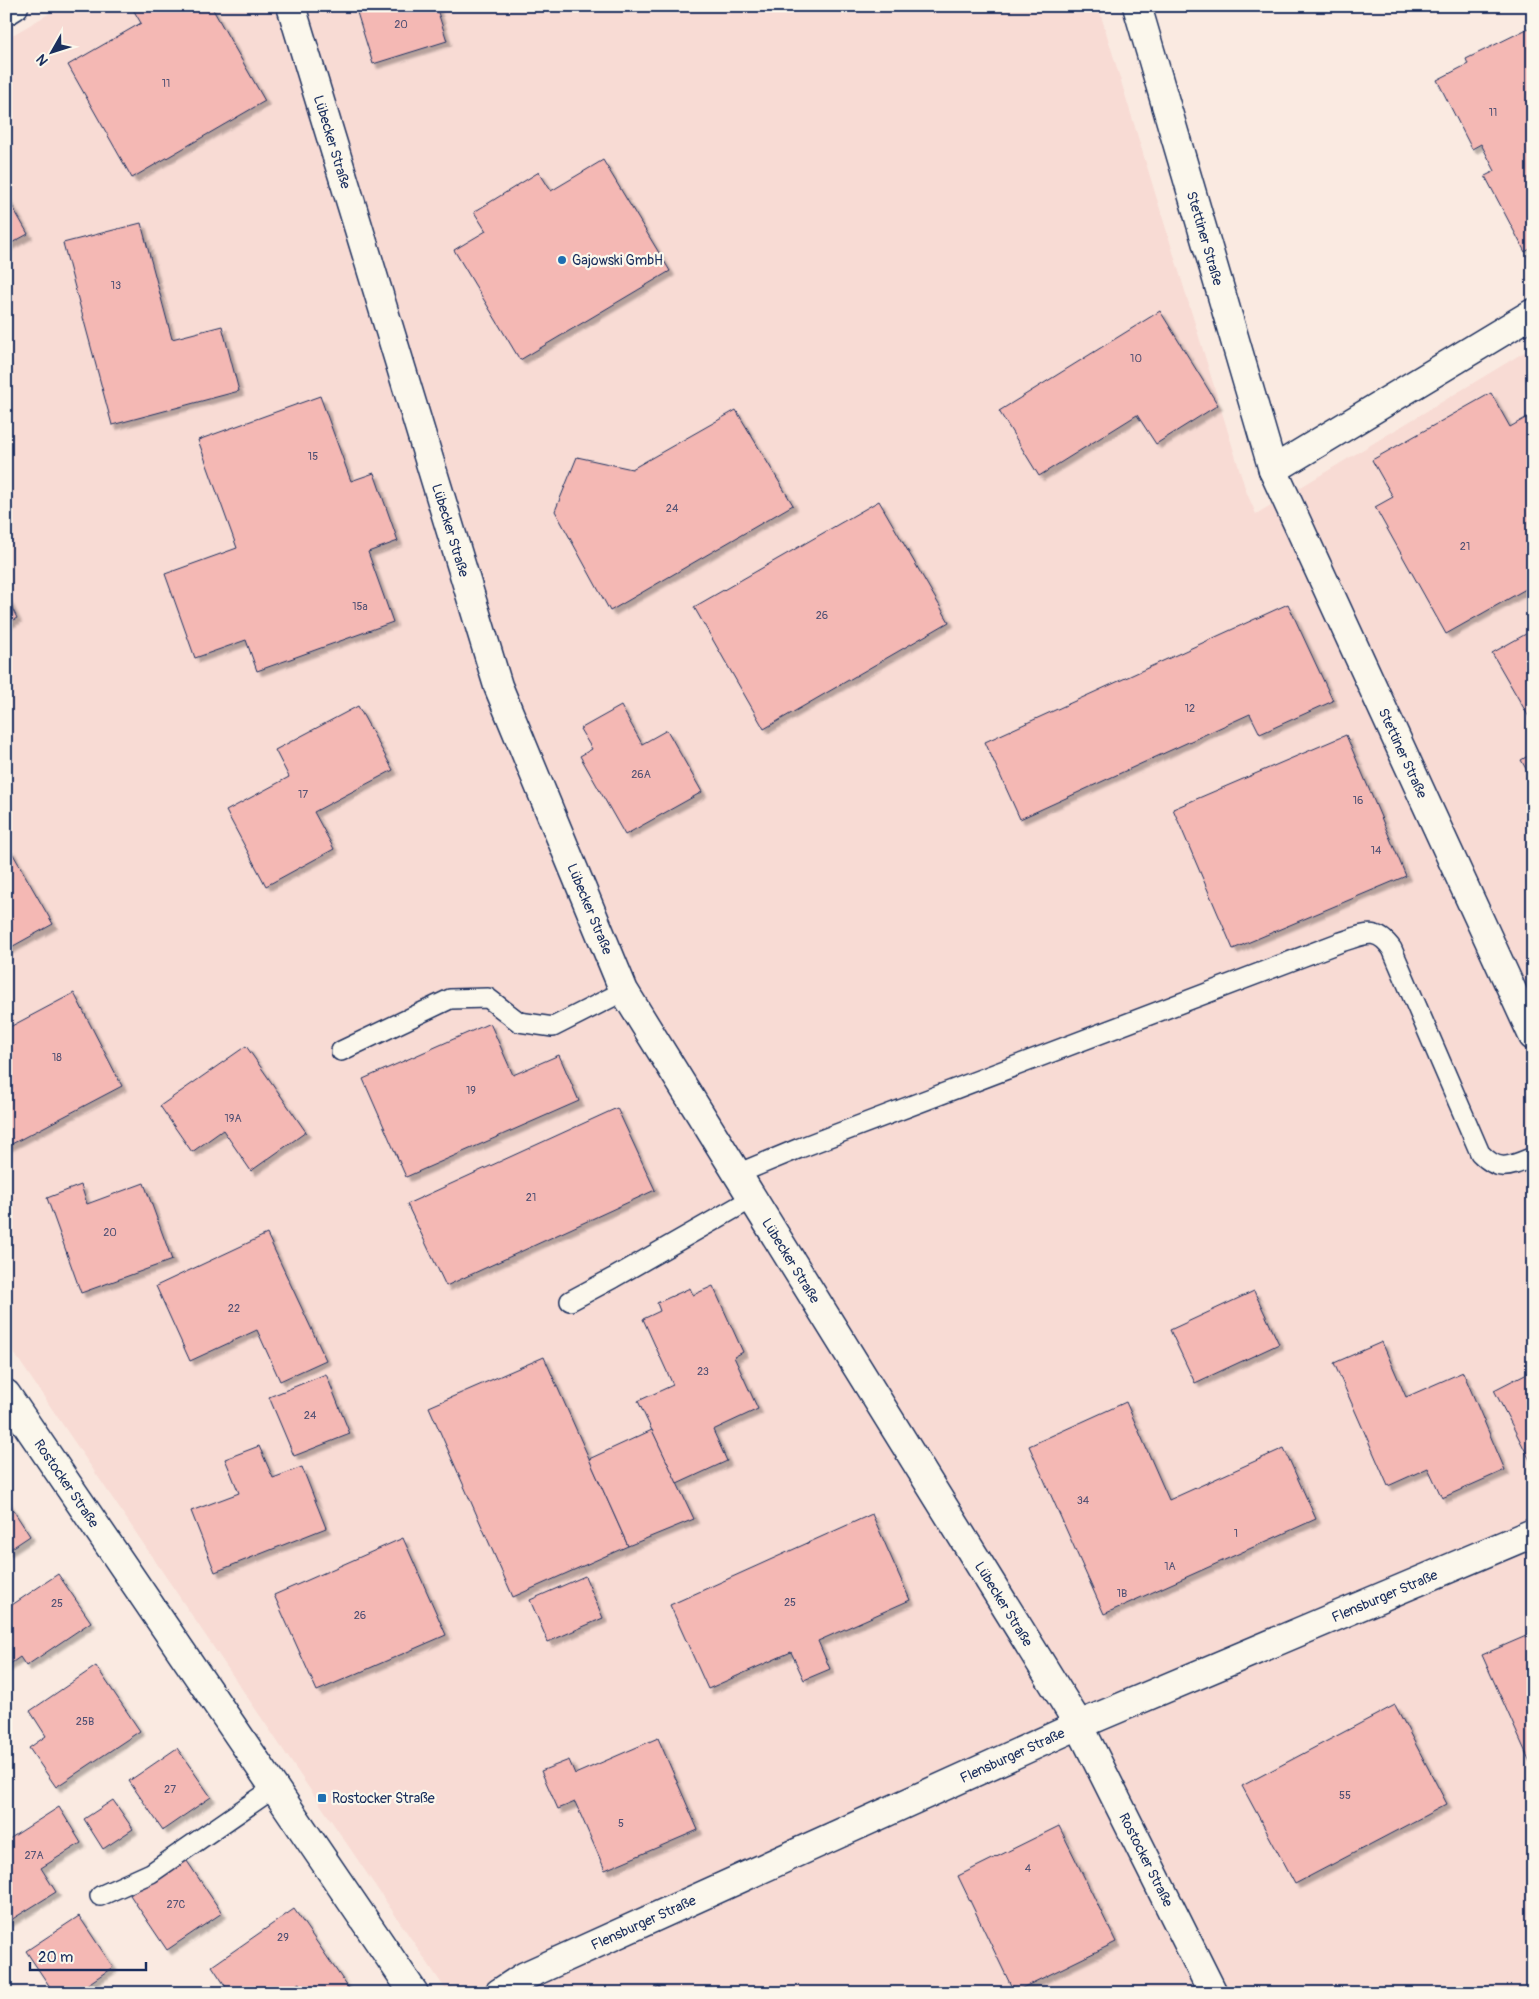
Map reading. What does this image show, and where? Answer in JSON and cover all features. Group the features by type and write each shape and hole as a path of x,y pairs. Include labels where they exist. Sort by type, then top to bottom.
{"street":[{"path":"6,11 14,6"},
{"name":"Lübecker Straße","path":"291,6 498,686 624,991 1079,1726"},
{"name":"Stettiner Straße","path":"1137,6 1272,470 1533,1036"},
{"path":"1272,470 1533,313"},
{"name":"Rostocker Straße","path":"6,1394 414,1993"},
{"name":"Flensburger Straße","path":"499,1993 525,1976 1079,1726 1533,1533"},
{"name":"Rostocker Straße","path":"1079,1726 1213,1993"}],"lane":[{"path":"737,1174 800,1148 1341,942 1364,935 1377,934 1386,940 1392,949 1480,1153 1491,1164 1506,1167 1533,1157"},
{"path":"340,1051 450,1000 488,998 519,1022 553,1027 624,991"},
{"path":"570,1301 753,1198"},
{"path":"100,1896 151,1873 274,1788"}],"shaded area":[{"path":"62,6 1098,6 1246,491 1256,514 1533,347 1533,1993 448,1993 6,1341 6,39"}],"building":[{"path":"131,6 211,6 265,101 132,178 68,65 141,23"},
{"path":"355,6 436,6 447,41 373,64"},
{"path":"1533,26 1533,247 1525,252 1485,176 1495,171 1481,144 1472,149 1437,80 1468,64 1466,59"},
{"name":"Gajowski GmbH","path":"603,160 670,271 520,360 454,250 486,231 474,212 539,172 551,191"},
{"path":"6,195 28,234 6,246"},
{"path":"141,223 172,339 222,326 239,391 112,425 63,243"},
{"path":"1160,311 1218,405 1156,444 1137,415 1039,476 999,411"},
{"path":"1491,393 1510,427 1529,416 1533,423 1533,585 1446,634 1375,507 1393,497 1372,460"},
{"path":"320,396 351,481 374,473 398,541 368,552 393,622 257,671 246,640 195,658 165,574 237,548 198,440"},
{"path":"736,410 793,505 610,611 555,511 577,457 632,469"},
{"path":"879,501 949,622 764,729 694,607"},
{"path":"6,596 17,618 6,624"},
{"path":"1288,604 1333,701 1260,734 1250,714 1020,819 985,742"},
{"path":"1533,630 1533,724 1492,653"},
{"path":"358,706 393,770 314,812 334,849 266,886 226,811 289,777 275,750"},
{"path":"621,706 642,744 667,730 702,792 625,835 580,756 592,749 580,729"},
{"path":"1346,735 1406,876 1233,949 1173,809"},
{"path":"1533,753 1533,781 1521,760"},
{"path":"10,849 53,924 6,950 6,852"},
{"path":"74,993 122,1086 6,1147 6,1029"},
{"path":"490,1023 513,1075 559,1055 579,1101 406,1177 363,1079"},
{"path":"246,1046 306,1132 251,1171 223,1130 192,1152 160,1106"},
{"path":"617,1108 655,1190 446,1286 407,1204"},
{"path":"144,1183 172,1260 81,1293 47,1198 81,1185 87,1204"},
{"path":"267,1234 326,1360 280,1381 257,1330 190,1361 156,1286"},
{"path":"713,1286 743,1352 734,1357 758,1409 713,1430 727,1461 677,1484 638,1401 673,1385 643,1319 660,1311 657,1303 690,1288 693,1295"},
{"path":"1254,1291 1279,1344 1195,1383 1170,1330"},
{"path":"1382,1342 1406,1397 1463,1372 1505,1470 1442,1498 1428,1468 1388,1486 1334,1363"},
{"path":"544,1357 628,1546 513,1597 429,1407"},
{"path":"1533,1370 1533,1466 1494,1390"},
{"path":"326,1374 350,1434 294,1456 269,1397"},
{"path":"1126,1402 1169,1500 1284,1448 1316,1519 1104,1614 1029,1446"},
{"path":"652,1430 694,1519 628,1546 589,1459"},
{"path":"259,1446 273,1478 302,1467 326,1528 215,1572 191,1511 239,1493 225,1459"},
{"path":"6,1499 30,1536 6,1552"},
{"path":"872,1514 910,1600 818,1641 830,1669 804,1680 791,1652 708,1689 670,1605"},
{"path":"403,1538 446,1635 317,1691 274,1595"},
{"path":"58,1574 91,1622 26,1666 20,1657 6,1667 6,1609"},
{"path":"585,1576 603,1618 548,1642 530,1600"},
{"path":"1533,1633 1533,1761 1530,1762 1482,1655"},
{"path":"96,1666 140,1731 56,1787 29,1748 46,1736 30,1711"},
{"path":"1395,1705 1447,1804 1295,1884 1242,1786"},
{"path":"658,1738 698,1830 605,1870 575,1802 558,1809 541,1771 569,1760 575,1774"},
{"path":"177,1748 211,1797 163,1830 129,1781"},
{"path":"113,1800 133,1829 103,1849 84,1819"},
{"path":"59,1807 81,1843 41,1868 56,1892 6,1923 6,1841"},
{"path":"1059,1826 1116,1942 1014,1992 958,1876"},
{"path":"185,1858 222,1913 167,1950 130,1895"},
{"path":"294,1909 352,1993 305,1993 299,1983 285,1993 230,1993 212,1966"},
{"path":"79,1916 113,1967 75,1993 54,1993 26,1951"},
{"path":"659,1986 663,1993 649,1993"}],"place":[{"name":"Gajowski GmbH","path":"562,260"},
{"name":"Rostocker Straße","path":"322,1798"}]}
